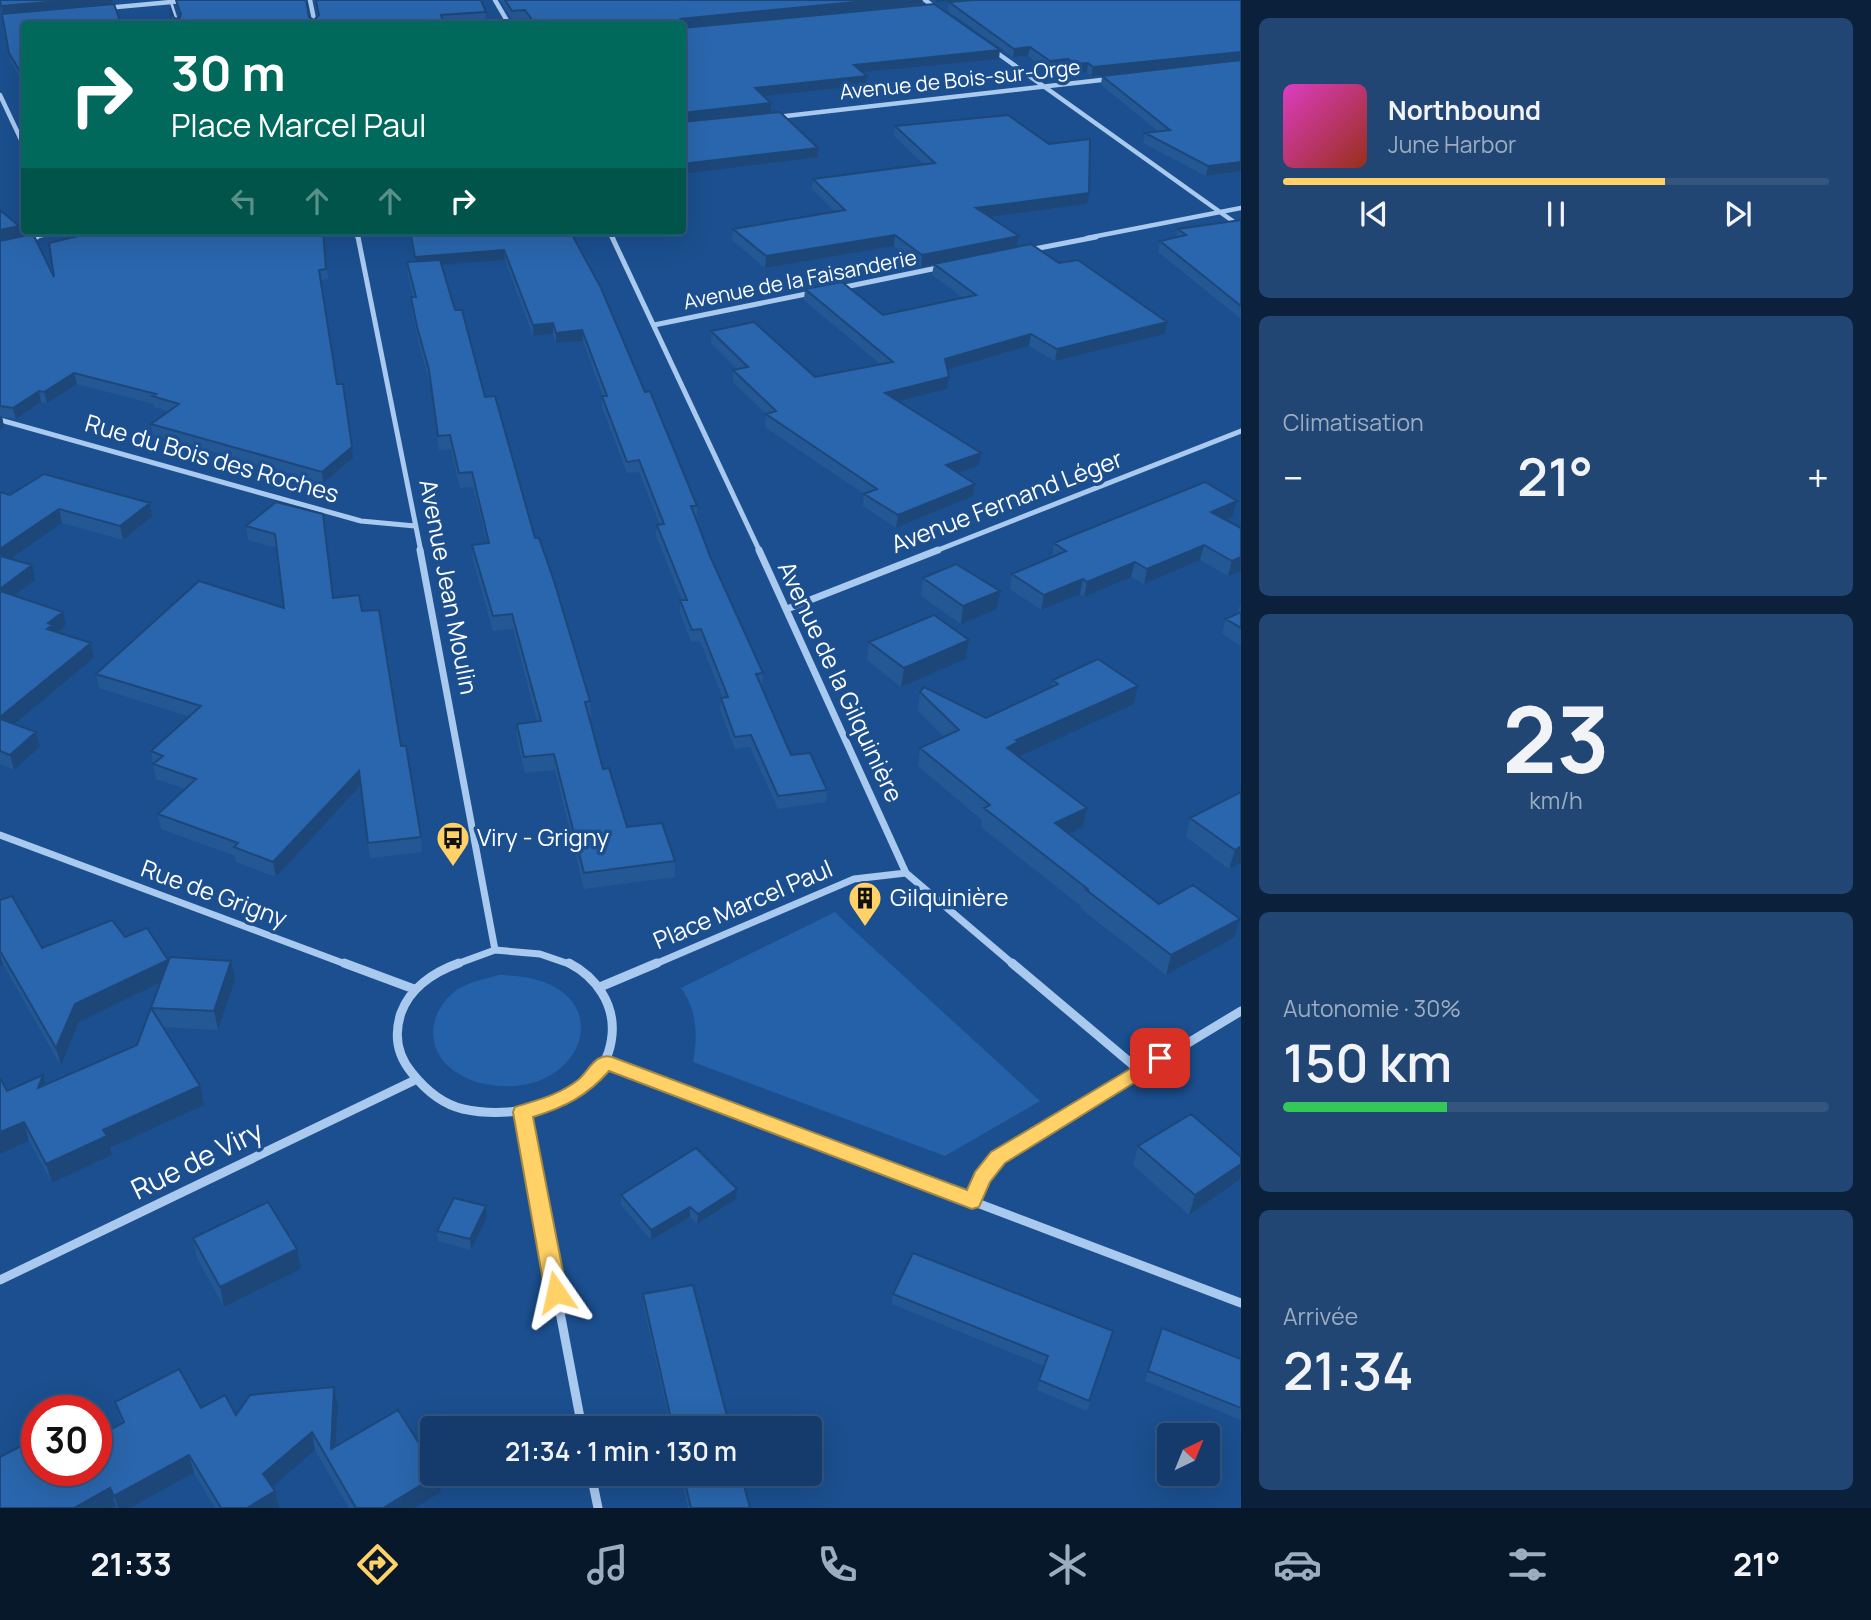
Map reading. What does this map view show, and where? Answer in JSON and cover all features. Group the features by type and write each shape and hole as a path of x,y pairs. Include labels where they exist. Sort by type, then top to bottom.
{"street":[{"path":"105,8 139,2 193,0"},
{"path":"310,0 314,21"},
{"path":"495,0 507,21"},
{"path":"925,0 946,15"},
{"path":"921,8 947,6"},
{"path":"990,47 1241,227"},
{"name":"Avenue de Bois-sur-Orge","path":"776,117 1123,78"},
{"path":"0,95 21,140"},
{"path":"1018,252 1241,208"},
{"path":"24,240 43,235"},
{"name":"Avenue Jean Moulin","path":"357,235 495,950"},
{"name":"Avenue de la Gilquinière","path":"611,235 787,610 906,873 1139,1070"},
{"name":"Avenue de la Faisanderie","path":"829,290 950,266"},
{"name":"Avenue de la Faisanderie","path":"654,325 816,293"},
{"name":"Rue du Bois des Roches","path":"0,420 361,521 415,526"},
{"name":"Avenue Fernand Léger","path":"787,610 1241,431"},
{"name":"Rue de Grigny","path":"0,835 414,989"},
{"name":"Place Marcel Paul","path":"600,987 854,879 906,873"},
{"path":"495,950 526,951 555,957 581,970 600,987 613,1011 615,1037 605,1062 585,1085 566,1097 522,1112 491,1114 461,1109 434,1097 413,1081 399,1059 395,1035 400,1011 414,989 436,970 464,957 495,950"},
{"path":"972,1201 982,1178 998,1157 1241,1011"},
{"path":"605,1062 1241,1303"},
{"name":"Rue de Viry","path":"0,1280 413,1081"},
{"path":"522,1112 580,1416"},
{"path":"593,1486 598,1508"}],"lane":[{"path":"170,2 177,21"}],"shaded area":[{"path":"835,912 1040,1101 945,1156 693,1062 695,1023 681,988"},
{"path":"499,975 539,981 566,995 579,1014 580,1036 571,1057 552,1074 525,1085 491,1085 463,1076 448,1066 433,1038 435,1018 454,992 470,983"}],"building":[{"path":"0,0 71,0 1,6"},
{"path":"176,0 306,0 309,17 314,20 319,15 316,0 481,0 486,12 441,15 443,21 172,21 170,8 174,18 179,19 181,15"},
{"path":"505,0 876,0 679,21 533,21 525,10 512,11"},
{"path":"1241,0 1241,52 1093,67 1088,63 1076,64 1068,59 1050,61 1030,47 1014,49 949,2"},
{"path":"114,4 120,21 21,21 21,73 9,53 2,14"},
{"path":"934,4 1000,50 854,65 867,76 755,88 771,103 686,113 686,28"},
{"path":"1241,60 1241,162 1208,166 1145,133 1170,130 1102,76"},
{"path":"780,112 818,148 686,164 686,122"},
{"path":"1008,115 1049,144 1090,139 1089,193 976,208 1019,236 922,255 895,235 766,256 733,229 845,210 813,179 935,163 895,126"},
{"path":"0,210 19,226 0,230"},
{"path":"1241,220 1241,306 1160,241 1186,235 1178,229"},
{"path":"33,235 54,277 49,243 82,235 323,235 326,269 319,270 337,384 343,384 352,447 322,472 151,424 179,404 152,396 156,394 74,373 13,408 0,406 0,241"},
{"path":"411,235 572,235 601,288 645,392 650,391 697,506 691,506 710,556 763,673 756,674 791,755 810,753 827,790 778,796 751,735 735,737 721,698 728,697 701,629 692,630 680,600 687,600 657,525 664,524 639,460 627,462 602,396 607,396 582,330 556,333 553,323 533,325 504,250 415,257"},
{"path":"1031,244 1059,263 1078,260 1167,322 1057,349 1031,334 945,359 949,377 885,393 981,453 946,465 975,484 898,515 864,494 877,489 766,414 776,411 733,370 748,367 711,331 754,322 815,377 893,362 805,289 842,282 883,315 976,295 934,264"},
{"path":"440,260 455,310 462,310 485,397 495,396 535,538 539,538 554,581 590,701 585,702 603,769 609,768 627,827 662,823 675,861 584,873 554,754 524,757 517,724 541,721 512,614 493,616 472,545 489,543 472,472 459,473 450,435 438,436 429,370 411,297 416,297 407,262"},
{"path":"44,474 150,503 120,526 59,509 0,549 0,492 10,495"},
{"path":"1205,482 1237,501 1211,512 1241,528 1241,557 1232,561 1204,545 1147,569 1135,562 1087,582 1083,579 1044,595 1012,574 1066,551 1054,543"},
{"path":"276,502 323,514 333,598 359,595 362,611 379,610 401,746 406,746 421,837 368,843 359,771 273,862 234,847 238,843 158,814 196,779 153,764 163,756 151,751 201,706 96,674 199,581 284,608 275,534 246,526"},
{"path":"0,556 32,565 0,589"},
{"path":"956,564 1000,591 963,606 923,578"},
{"path":"0,591 63,612 48,623 52,625 47,629 91,643 0,717"},
{"path":"1241,612 1241,628 1226,619"},
{"path":"934,615 969,640 904,668 869,642"},
{"path":"1098,659 1138,686 1016,740 1018,742 1007,748 1087,808 1055,823 1159,904 1193,885 1240,919 1171,955 984,808 990,805 920,748 959,730 920,692 924,687 986,718 1058,684 1053,680"},
{"path":"0,719 36,732 10,755 0,751"},
{"path":"1241,792 1241,846 1235,850 1190,818"},
{"path":"12,896 42,948 112,920 125,937 147,928 168,960 75,1004 56,1048 0,951 0,900"},
{"path":"170,957 231,961 214,1011 151,1008 200,1086 103,1130 107,1136 46,1164 24,1122 0,1132 0,1078 7,1091 43,1075 38,1088 137,1045"},
{"path":"1191,1114 1241,1157 1241,1164 1195,1195 1138,1146"},
{"path":"696,1148 737,1189 698,1214 690,1207 651,1230 621,1195"},
{"path":"454,1198 486,1206 470,1239 437,1231"},
{"path":"268,1202 297,1249 220,1287 193,1238"},
{"path":"913,1253 1113,1331 1089,1401 1039,1380 1048,1356 893,1294"},
{"path":"693,1285 727,1416 670,1416 643,1294"},
{"path":"1162,1328 1241,1359 1241,1408 1148,1371"},
{"path":"179,1369 201,1408 225,1395 236,1415 250,1395 334,1387 331,1449 398,1410 420,1445 420,1486 383,1508 356,1508 312,1432 263,1474 275,1491 247,1508 221,1508 189,1455 114,1496 110,1488 74,1508 0,1508 0,1457 21,1446 21,1486 112,1486 112,1429 124,1422 115,1402"},
{"path":"686,1486 744,1486 750,1508 691,1508"}],"place":[{"name":"Viry - Grigny","path":"453,868"},
{"name":"Gilquinière","path":"865,928"}],"route":[{"path":"556,1292 522,1112 557,1102 571,1094 585,1085 605,1062 972,1201 982,1178 998,1157 1160,1058"}]}
